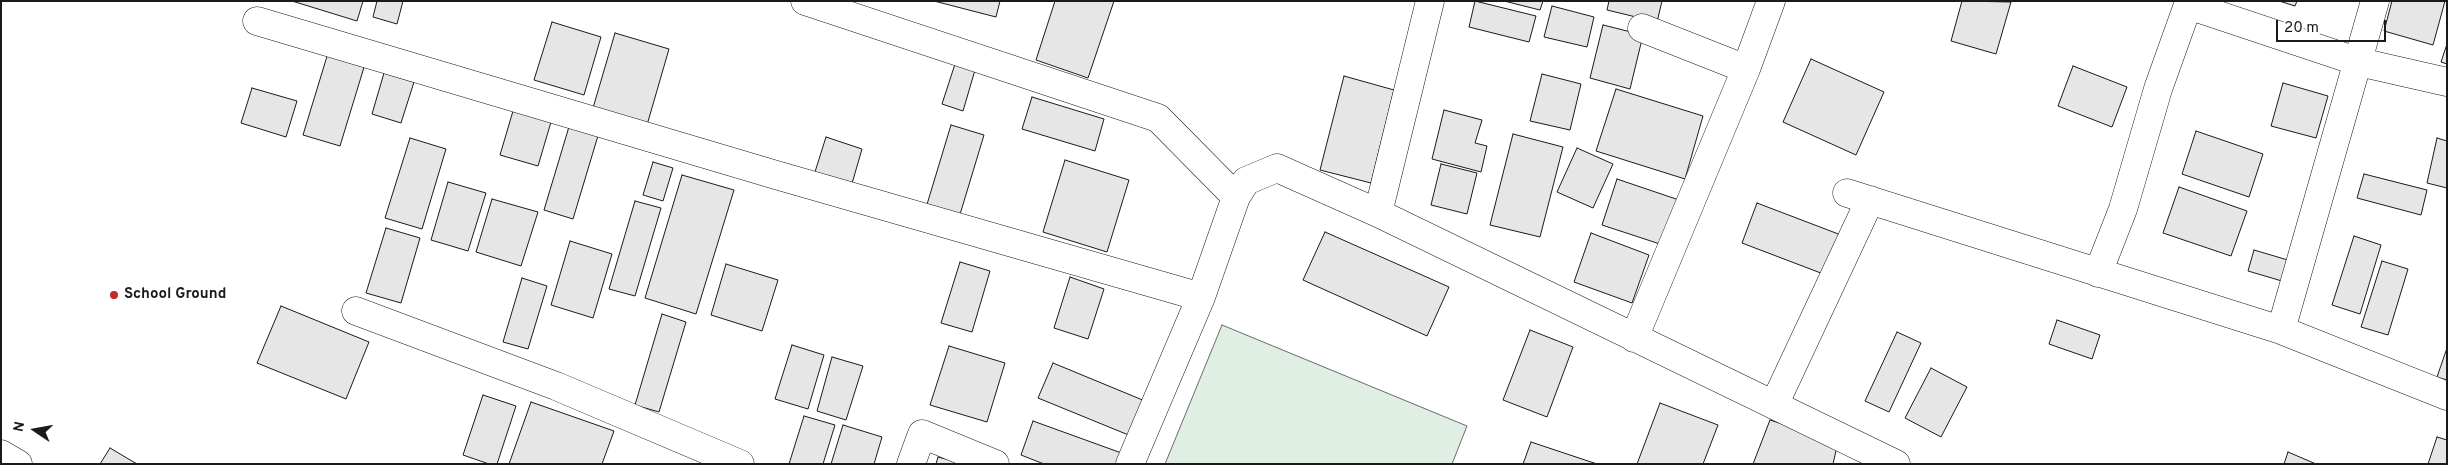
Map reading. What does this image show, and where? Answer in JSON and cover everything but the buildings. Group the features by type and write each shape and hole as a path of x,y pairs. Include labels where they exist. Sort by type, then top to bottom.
{"street":[{"path":"805,1 1158,118 1236,197"},
{"path":"1378,213 1430,1"},
{"path":"1634,338 1746,69 1771,1"},
{"path":"2281,330 2375,1"},
{"path":"2098,273 2123,209 2158,89 2188,5 2359,62 2447,82"},
{"path":"257,21 785,178 1202,297"},
{"path":"1642,28 1746,69"},
{"path":"1130,464 1202,297 1236,197 1246,180 1277,168 1378,213 1774,406 1858,456 1896,464"},
{"path":"1774,406 1858,197 2281,330 2447,396"},
{"path":"356,311 556,386 740,464"},
{"path":"911,464 922,434 995,464"},
{"path":"1,454 18,464"}],"green space":[{"path":"1222,325 1467,426 1452,464 1165,464"}],"place":[{"name":"School Ground","path":"114,295"}]}
